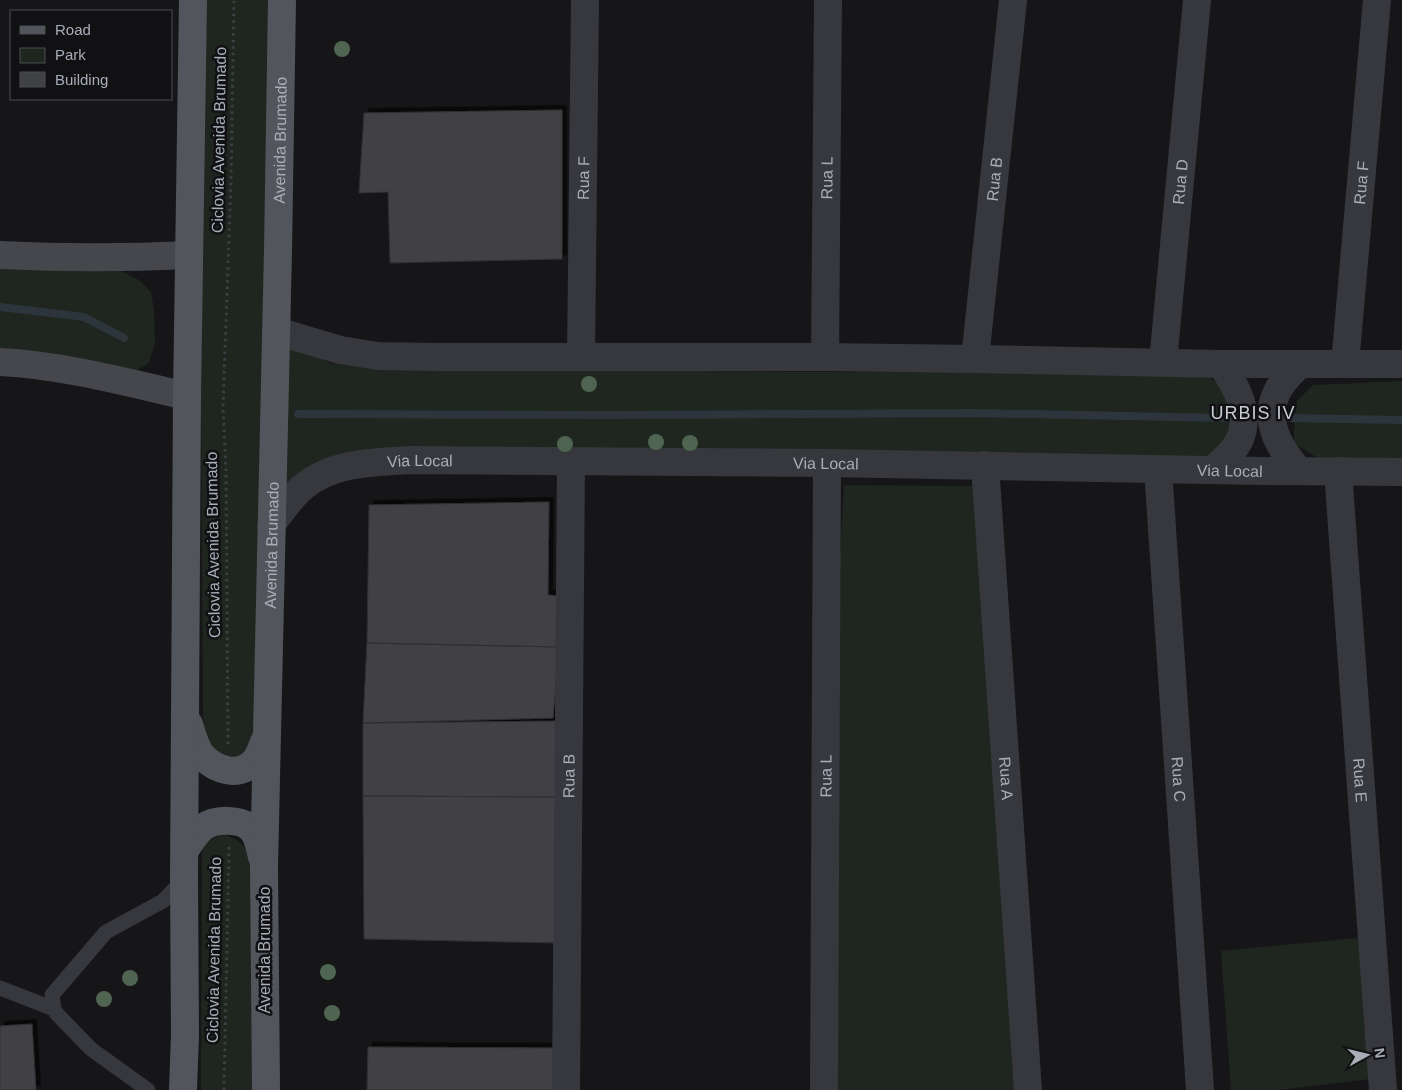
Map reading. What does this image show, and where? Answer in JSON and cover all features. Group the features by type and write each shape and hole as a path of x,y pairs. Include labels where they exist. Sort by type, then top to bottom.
{"main road":[{"path":"183,1090 185,1035 187,396 193,0"},
{"name":"Avenida Brumado","path":"266,1090 264,866 282,0"},
{"path":"0,255 50,258 189,256"},
{"path":"0,362 21,363 119,380 187,396"},
{"path":"186,715 202,755 217,767 229,772 245,768 254,762 266,738"},
{"path":"185,850 203,828 215,821 222,820 240,823 253,830 258,840 264,866"}],"street":[{"name":"Rua F","path":"581,356 585,0"},
{"name":"Rua L","path":"825,357 828,0"},
{"name":"Rua B","path":"975,358 1013,0"},
{"name":"Rua D","path":"1162,362 1197,0"},
{"name":"Rua F","path":"1345,364 1377,0"},
{"path":"276,331 340,350 378,356 975,358 1221,364 1402,364"},
{"path":"1212,470 1228,456 1239,442 1243,425 1244,411 1238,394 1221,364"},
{"path":"1299,471 1286,457 1278,444 1273,428 1272,410 1276,394 1285,380 1300,364"},
{"name":"Via Local","path":"271,525 303,487 326,472 366,463 409,460 827,463 1402,472"},
{"name":"Rua B","path":"566,1090 571,462"},
{"name":"Rua L","path":"824,1090 827,463"},
{"name":"Rua A","path":"985,465 1028,1090"},
{"name":"Rua C","path":"1158,469 1200,1090"},
{"name":"Rua E","path":"1338,471 1383,1090"}],"lane":[{"path":"148,1090 91,1050 56,1014 52,995 106,932 163,901 184,879"},
{"path":"0,988 54,1008"}],"path":[{"name":"Ciclovia Avenida Brumado","path":"229,772 226,471 223,408 234,0"},
{"name":"Ciclovia Avenida Brumado","path":"224,1090 230,821"}],"green space":[{"path":"203,0 271,0 258,744 233,760 216,755 205,741 203,715 199,114"},
{"path":"0,269 121,271 139,280 151,292 154,310 155,344 148,364 137,370 70,356 0,348"},
{"path":"288,344 330,363 368,368 808,372 1202,372 1220,385 1232,401 1234,429 1216,453 1183,461 352,462 283,507"},
{"path":"1402,381 1402,460 1316,457 1294,443 1294,415 1297,401 1313,385"},
{"path":"844,485 973,486 1022,1090 831,1090 827,789"},
{"path":"224,834 242,844 249,857 259,1090 201,1090 202,846"},
{"path":"1367,937 1379,1078 1279,1090 1231,1090 1221,951"}],"building":[{"path":"562,110 562,259 390,263 388,192 359,193 364,113"},
{"path":"549,502 548,595 561,596 559,647 367,643 369,505"},
{"path":"367,643 559,647 553,718 363,723"},
{"path":"563,721 561,797 363,796 363,723"},
{"path":"363,796 561,797 557,943 364,939"},
{"path":"32,1024 36,1090 0,1090 0,1026"},
{"path":"368,1047 558,1048 557,1090 367,1090"}],"waterway":[{"path":"0,307 84,317 124,338"},
{"path":"298,414 974,413 1223,418"},
{"path":"1286,418 1402,420"}],"district":[{"name":"URBIS IV","path":"1253,413"}]}
